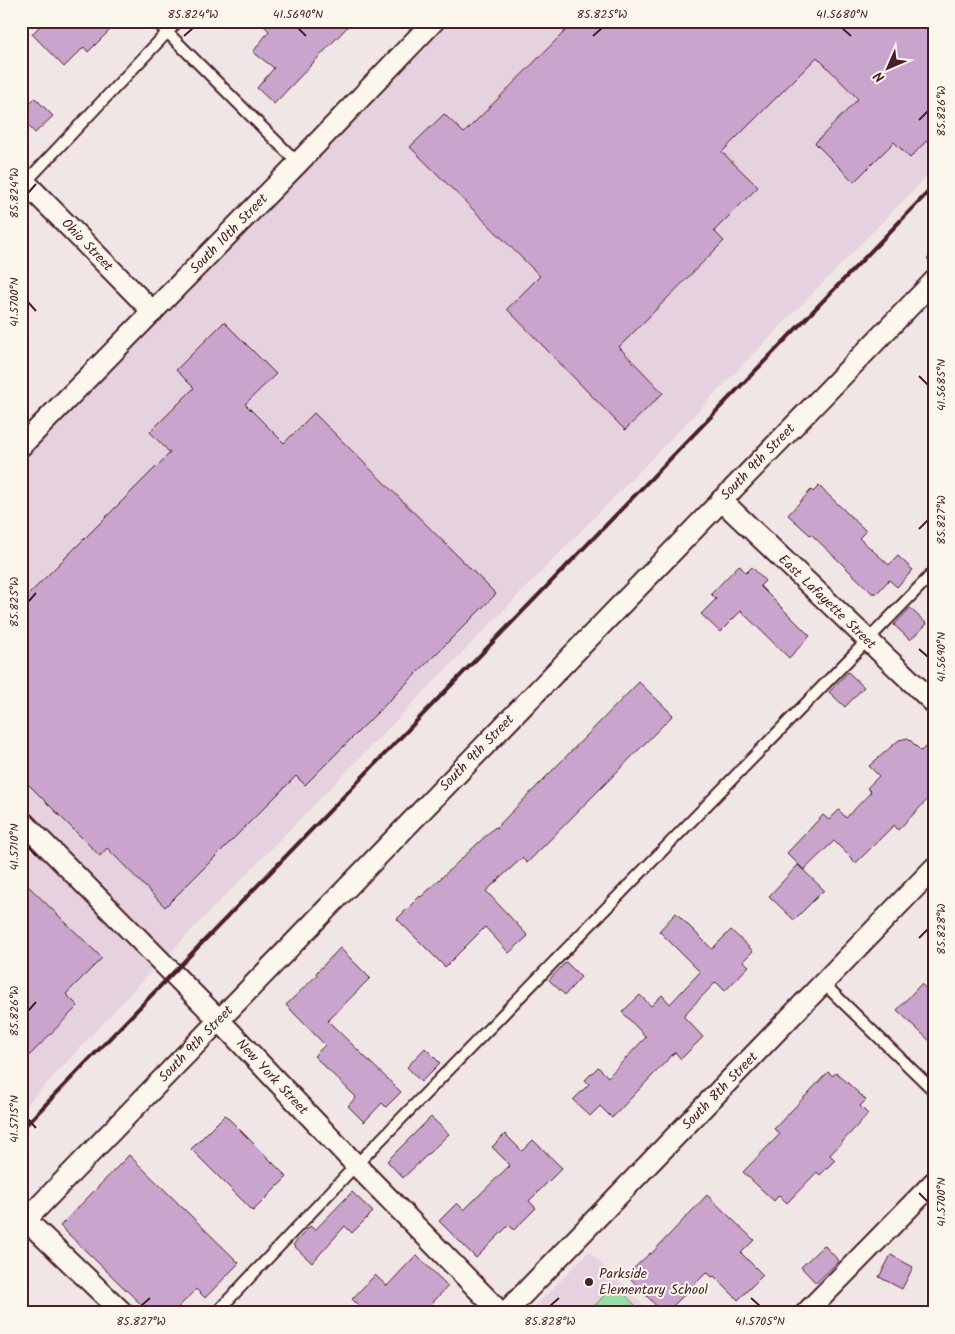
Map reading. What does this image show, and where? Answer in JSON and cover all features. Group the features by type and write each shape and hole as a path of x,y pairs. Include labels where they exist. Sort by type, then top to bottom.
{"street":[{"name":"South 10th Street","path":"21,446 434,21"},
{"name":"Ohio Street","path":"23,182 153,312"},
{"name":"South 9th Street","path":"24,1223 934,281"},
{"name":"East Lafayette Street","path":"721,500 934,704"},
{"name":"New York Street","path":"21,820 219,1020 356,1166 503,1313"},
{"name":"South 8th Street","path":"503,1313 934,868"},
{"path":"806,1313 934,1182"},
{"path":"24,1223 123,1313"}],"lane":[{"path":"156,21 298,163"},
{"path":"23,182 178,21"},
{"path":"216,1313 356,1166 934,572"},
{"path":"823,983 934,1090"}],"shaded area":[{"path":"434,21 934,21 934,169 149,974 21,1111 21,446"},
{"name":"Parkside Elementary School","path":"589,1251 651,1313 529,1313"}],"green space":[{"path":"615,1285 643,1313 587,1313"}],"building":[{"path":"45,21 119,21 88,52 84,47 64,67 32,34"},
{"path":"259,21 353,21 274,104 257,88 274,68 253,52 269,31"},
{"path":"575,21 934,21 934,133 910,158 894,142 854,182 815,143 858,99 817,57 722,152 758,187 714,231 724,241 619,347 663,393 625,430 507,309 540,276 410,147 444,114 464,133"},
{"path":"35,98 53,116 35,133 21,118 21,111"},
{"path":"224,322 276,374 245,404 284,443 314,413 496,594 305,785 296,776 165,907 107,848 100,856 21,777 21,602 170,453 150,432 194,388 176,370"},
{"path":"819,486 866,531 859,538 889,565 898,556 913,570 897,587 889,580 876,594 874,592 873,594 811,534 788,515 811,490 813,492"},
{"path":"739,565 746,573 752,567 765,581 760,586 810,636 789,658 741,611 720,632 701,614 716,599 711,594"},
{"path":"910,608 927,624 910,640 894,625"},
{"path":"848,672 864,687 845,707 829,692"},
{"path":"639,682 673,715 527,863 522,858 486,891 528,936 509,953 485,927 445,967 397,919 496,828"},
{"path":"908,738 921,751 925,747 934,756 934,793 898,830 894,825 856,863 834,841 804,870 787,853 823,815 829,820 839,810 846,818 871,792 867,788 879,776 869,766 899,740"},
{"path":"798,865 824,890 794,920 769,896"},
{"path":"21,879 102,958 66,994 78,1006 21,1064"},
{"path":"676,913 712,949 731,930 753,951 743,961 749,966 725,991 716,982 683,1016 703,1037 681,1059 675,1052 612,1118 600,1106 590,1116 573,1100 589,1084 585,1080 598,1067 608,1077 646,1037 622,1012 640,995 651,1006 662,995 670,1004 700,972 659,931"},
{"path":"340,948 370,978 328,1021 401,1092 386,1107 382,1103 364,1122 348,1106 356,1097 314,1056 325,1045 286,1005 317,975 316,973"},
{"path":"566,962 581,977 565,995 549,980"},
{"path":"921,984 934,996 934,1045 897,1010"},
{"path":"425,1048 440,1063 421,1082 407,1067"},
{"path":"828,1072 833,1076 836,1072 866,1100 860,1106 868,1114 830,1155 835,1160 820,1175 817,1172 787,1203 779,1195 774,1201 743,1172 780,1134 774,1129"},
{"path":"225,1115 287,1177 253,1211 191,1149"},
{"path":"431,1117 449,1134 403,1178 387,1161"},
{"path":"505,1134 522,1151 533,1140 562,1168 529,1201 536,1208 514,1230 509,1225 476,1258 439,1221 457,1203 464,1210 510,1165 492,1147"},
{"path":"129,1155 239,1263 205,1298 196,1289 173,1313 150,1313 60,1226"},
{"path":"352,1192 373,1212 352,1233 345,1226 312,1263 293,1245 310,1226 315,1230"},
{"path":"707,1195 754,1240 741,1253 763,1275 738,1300 714,1276 712,1277 707,1272 666,1313 663,1313 627,1275 651,1254"},
{"path":"824,1245 839,1261 816,1283 801,1267"},
{"path":"416,1255 448,1286 423,1313 366,1313 352,1299 375,1275 387,1286"},
{"path":"891,1255 913,1267 902,1289 879,1277"}],"railway":[{"path":"21,1130 934,186"}],"place":[{"name":"Parkside Elementary School","path":"589,1282"}]}
